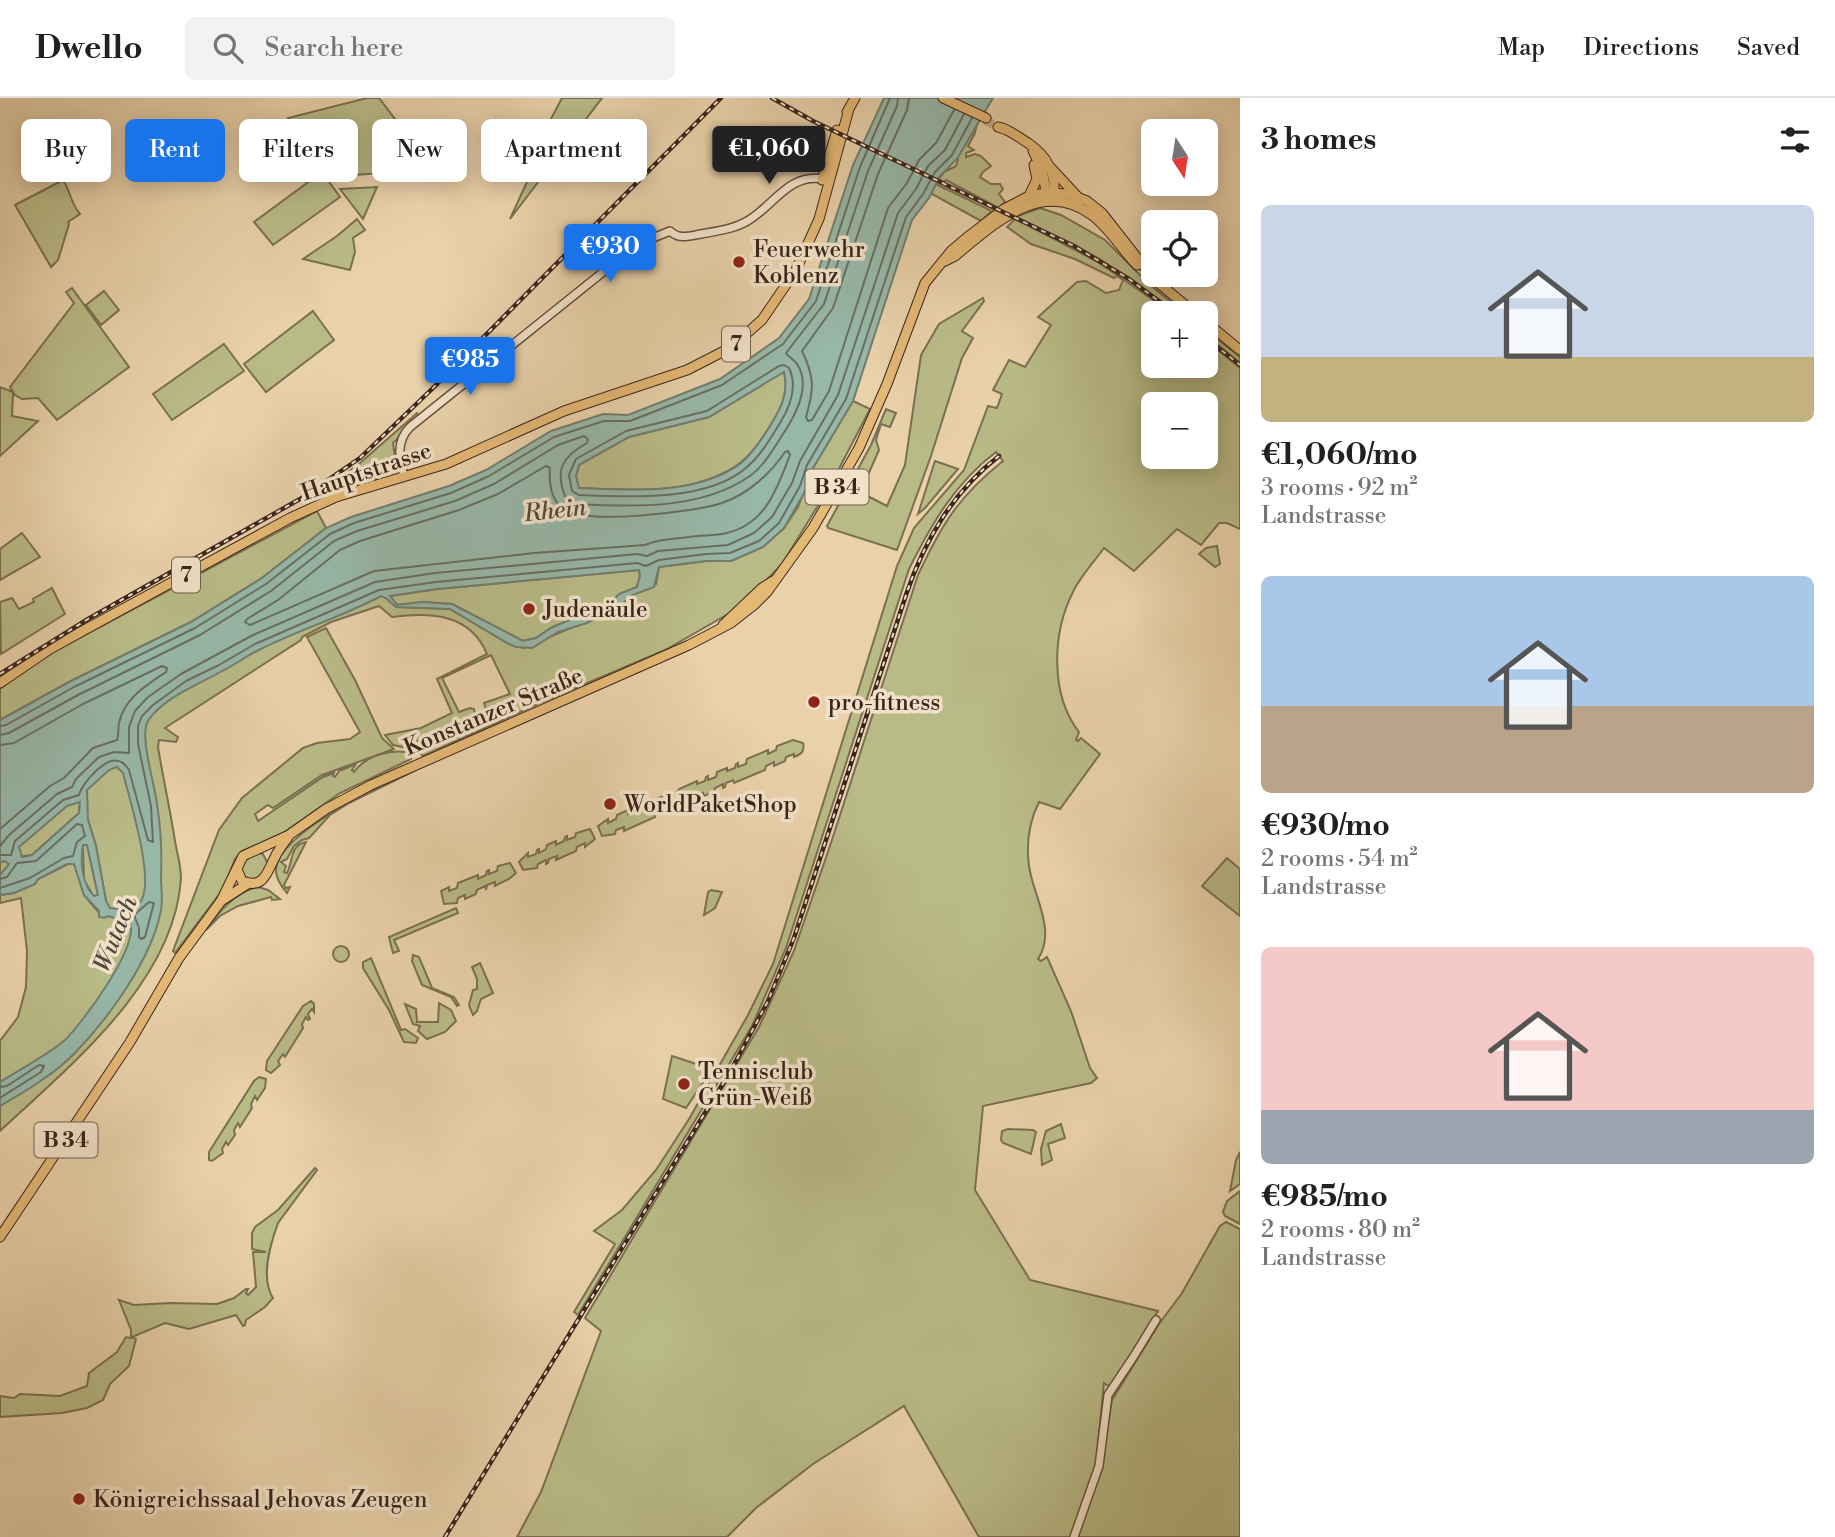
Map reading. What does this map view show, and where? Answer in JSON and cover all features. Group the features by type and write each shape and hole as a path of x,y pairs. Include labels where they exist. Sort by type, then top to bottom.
{"main road":[{"name":"7","path":"825,180 855,98"},
{"path":"943,98 984,118"},
{"path":"1000,126 1043,155 1079,197"},
{"path":"1028,143 1042,169 1050,195"},
{"path":"1028,143 1029,156 1037,174 1029,196"},
{"path":"1050,166 1054,179 1050,195"},
{"name":"Hauptstrasse","path":"0,683 50,649 290,518 346,493 468,455 564,411 687,370 730,348 762,320 791,279 819,219 825,180"},
{"name":"Konstanzer Straße","path":"944,261 955,256 1013,212 1050,195"},
{"name":"Konstanzer Straße","path":"1050,195 1095,218 1120,248 1141,267"},
{"name":"Konstanzer Straße","path":"237,869 243,856 289,835 326,809 371,785 718,631 752,608 767,592 813,528 859,448 887,384 922,289 951,251 992,218 1029,196 1079,197 1102,213 1141,263"},
{"name":"Konstanzer Straße","path":"1164,287 1181,301"},
{"path":"1218,332 1240,350"},
{"name":"Konstanzer Straße","path":"249,883 262,880 268,875 271,864 289,835"},
{"path":"257,850 267,854 271,864"},
{"path":"237,869 240,878 249,883"},
{"name":"B 34","path":"0,1237 130,1042 179,958 221,901 237,869"},
{"name":"B 34","path":"221,901 249,883"}],"street":[{"path":"404,476 400,445 410,427 638,244 670,231 681,237 736,226 750,220 799,180 807,177 825,180"},
{"path":"1074,1537 1098,1466 1108,1395 1156,1320"}],"green space":[{"path":"367,98 379,98 395,119 372,119 372,174 358,175 358,119 288,118"},
{"path":"562,98 602,98 586,119 551,119"},
{"path":"978,119 968,146 974,150 966,153 966,157 975,154 981,156 991,166 980,177 991,184 1000,184 1003,189 999,194 1005,202 999,208 946,180 944,182 939,179 944,172 956,166 958,159 954,157"},
{"path":"739,137 749,150 741,159 736,153 727,162 719,153"},
{"path":"64,182 80,214 68,222 58,260 51,267 15,205"},
{"path":"308,182 329,182 340,197 273,245 254,222"},
{"path":"527,182 538,182 510,219"},
{"path":"936,184 992,211 981,221 930,193"},
{"path":"377,187 363,219 340,189"},
{"path":"1040,208 1061,215 1105,240 1141,276 1141,287 1152,287 1170,301 1161,301 1100,259 1032,225 1031,227 1098,262 1155,301 1141,301 1141,378 1218,378 1218,350 1240,368 1240,529 1227,523 1219,523 1201,545 1177,529 1134,571 1104,548 1079,581 1066,608 1057,664 1063,700 1079,732 1076,740 1081,738 1100,754 1060,809 1039,802 1031,825 1028,858 1045,925 1043,948 1038,959 1041,961 1047,957 1071,1011 1090,1068 1097,1078 1091,1083 983,1106 975,1190 1030,1280 1158,1311 1110,1387 1104,1383 1096,1465 1071,1537 979,1537 904,1406 813,1464 756,1508 727,1537 517,1537 541,1492 601,1331 585,1318 759,1027 794,951 918,575 953,512 974,487 1003,461 996,452 968,477 946,505 909,569 786,948 752,1026 578,1315 574,1312 615,1244 594,1231 622,1210 656,1170 689,1119 748,1015 773,964 897,566 914,528 964,470 988,406 997,408 1002,394 993,390 1009,360 1025,367 1051,325 1038,317 1077,282 1086,281 1106,293 1119,290 1123,280 1031,244 1007,227 1018,216"},
{"path":"357,219 365,230 353,238 355,252 350,270 303,259 337,236"},
{"path":"72,288 129,367 57,420 38,398 22,399 13,394 12,416 38,421 0,456 0,387 13,392 10,387 74,303 66,292"},
{"path":"104,291 119,310 101,325 86,305"},
{"path":"983,298 984,301 962,331 973,338 962,358 897,550 828,528 871,445 886,409 896,413 890,427 881,424 876,440 879,450 865,482 856,479 852,488 887,506 905,465 921,355 939,324"},
{"path":"313,311 334,340 266,392 244,364"},
{"path":"1218,340 1240,357 1240,363 1218,345"},
{"path":"224,344 244,371 172,420 153,394"},
{"path":"784,371 785,393 774,419 749,455 722,474 683,486 662,489 578,488 576,476 579,465 629,437 709,417"},
{"path":"853,401 870,409 830,486 782,564 730,613 665,650 423,756 418,751 421,744 478,724 487,713 484,703 510,694 491,655 442,678 459,712 474,709 475,719 421,739 412,749 393,745 385,735 421,728 452,713 437,679 487,654 480,640 459,623 434,616 392,617 379,606 331,622 302,637 165,728 178,737 176,742 159,740 158,747 181,878 174,916 160,952 140,986 115,1018 87,1049 0,1131 0,1041 18,1017 26,987 27,951 21,898 0,903 0,895 14,893 35,884 38,879 74,863 84,895 100,914 112,917 106,901 96,846 88,820 79,808 79,813 32,855 24,856 0,877 0,808 195,655 381,596 396,607 450,609 509,644 524,648 620,607 630,596 656,584 659,567 731,561 763,547 784,528 798,507 813,468"},
{"path":"417,413 419,417 393,443 396,464 391,470 373,480 320,495 320,492 359,464"},
{"path":"935,461 958,469 918,514"},
{"path":"317,511 326,528 262,578 191,622 71,681 0,720 0,689 40,659"},
{"path":"22,533 40,557 0,580 0,549"},
{"path":"1217,546 1220,564 1215,567 1199,554 1206,548"},
{"name":"Judenäule","path":"639,570 637,587 619,594 614,601 551,628 536,638 523,641 452,604 422,602 397,605 390,596 437,589"},
{"path":"52,588 65,614 1,654 0,602 12,598 19,609 34,602 33,599"},
{"path":"326,628 355,680 382,738 394,749 322,775 273,808 268,805 255,814 258,821 323,777 334,773 335,777 339,771 356,764 352,770 354,772 372,758 388,753 411,753 411,759 340,793 283,833 242,851 235,859 223,889 175,953 173,951 219,830 242,798 303,748 317,743 350,739 360,732 307,637"},
{"path":"793,740 803,743 802,752 794,757 794,754 786,757 785,761 774,766 774,762 766,766 765,770 734,783 733,780 726,783 723,788 723,784 715,788 714,792 696,796 695,800 683,803 677,792 697,781 697,784 705,781 708,776 708,780 716,777 717,772 735,768 738,763 738,767 746,764 747,759 768,750 768,754 776,750 777,746"},
{"path":"416,770 350,803 381,786"},
{"path":"670,795 675,806 624,831 624,827 616,830 615,834 602,836 598,826 608,819 608,823 616,819 617,815 628,810 628,814 636,811 637,807"},
{"path":"348,803 330,815 309,838 294,846 287,859 281,862 286,866 284,872 287,873 297,846 306,842 284,885 286,888 290,887 287,893 276,872 282,855 313,825"},
{"path":"590,829 595,839 585,847 585,843 577,847 576,851 556,860 557,856 549,859 546,864 546,860 538,864 537,868 523,870 519,862 528,853 528,857 536,854 539,849 539,853 546,849 547,845 556,841 556,845 567,836 567,840 575,837 576,833"},
{"path":"83,845 87,845 98,895 94,897 84,880"},
{"path":"257,852 263,854 268,864 260,877 251,880 241,874 242,866"},
{"path":"1227,858 1240,869 1240,916 1202,886"},
{"path":"510,863 516,873 509,879 495,886 495,882 487,885 486,890 485,886 465,899 465,895 458,898 457,903 444,904 441,891 449,887 449,891 457,888 458,883 478,875 478,879 489,870 489,874 497,871 498,866"},
{"path":"258,887 268,890 280,899 272,900 271,897 238,906 220,916 206,930 235,898"},
{"path":"708,892 722,892 715,908 704,915"},
{"path":"456,908 458,913 394,940 399,951 393,953 389,937"},
{"path":"338,946 344,946 349,954 347,960 338,962 333,957 333,951"},
{"path":"413,955 419,957 432,988 454,997 459,1005 457,1006 451,997 422,985 412,961"},
{"path":"371,958 401,1030 405,1029 418,1038 416,1043 404,1042 389,1010 363,968 363,962"},
{"path":"480,963 493,993 481,999 473,1015 469,1005 473,990 477,989 477,979 472,967"},
{"path":"311,1001 314,1004 314,1012 312,1009 308,1014 310,1019 306,1017 303,1028 285,1057 283,1054 278,1061 280,1065 271,1073 266,1070 267,1061 303,1006"},
{"path":"439,1003 451,1010 456,1021 445,1032 427,1039 418,1031 420,1026 413,1024 405,1004 416,1009 417,1022 438,1022"},
{"name":"Tennisclub Grün-Weiß","path":"672,1056 712,1069 686,1108 663,1099"},
{"path":"259,1077 266,1079 265,1088 257,1100 255,1096 252,1108 240,1127 238,1123 234,1130 235,1135 222,1149 223,1153 212,1161 209,1160 209,1152"},
{"path":"1061,1124 1065,1138 1048,1144 1052,1160 1042,1165 1041,1149 1046,1131"},
{"path":"1008,1129 1036,1132 1031,1154 1003,1143 1002,1131"},
{"path":"1240,1152 1240,1184 1230,1191 1236,1160"},
{"path":"315,1168 317,1170 278,1223 275,1232 267,1271 269,1290 273,1298 246,1320 245,1325 243,1326 236,1315 189,1329 165,1323 132,1337 136,1339 129,1366 110,1384 103,1400 87,1408 62,1413 0,1417 0,1396 60,1396 87,1386 89,1373 117,1352 126,1337 131,1338 131,1330 119,1300 134,1305 217,1304 234,1298 246,1289 248,1295 256,1287 253,1252 266,1252 252,1249 252,1233 255,1227 278,1210"},
{"path":"1240,1191 1240,1224 1225,1216 1223,1212 1227,1201"},
{"path":"1226,1222 1240,1229 1240,1537 1077,1537 1101,1468 1112,1400 1159,1324 1182,1293 1220,1226"}],"water":[{"name":"Rhein","path":"884,98 993,98 957,159 940,176 929,198 912,220 853,401 813,468 807,488 784,528 763,547 731,561 659,567 654,587 630,596 620,607 587,623 558,632 532,648 509,644 450,609 396,607 381,596 254,652 162,705 148,721 145,738 156,796 161,850 162,898 156,929 127,987 101,1024 66,1062 0,1106 0,1082 51,1051 73,1031 108,984 131,934 130,923 108,916 99,917 99,911 84,895 74,864 67,864 38,879 35,884 14,893 0,895 0,875 9,864 4,861 0,863 0,720 71,681 191,622 262,578 326,528 351,517 449,486 486,470 551,431 603,414 628,415 720,379 779,338 809,299 853,165","holes":["784,372 785,387 778,413 749,456 740,464 703,482 683,486 641,490 579,488 576,476 579,465 629,437 709,417","639,570 640,576 637,587 619,594 613,601 551,628 536,638 523,641 452,604 422,602 397,605 390,596","117,767 123,773 140,838 145,875 141,901 127,909 110,908 106,901 96,846 88,820 87,790 109,770","80,802 79,813 32,855 22,857 19,847 67,806","83,845 87,845 98,895 94,896 87,886 82,858"]}],"pier":[{"path":"860,141 881,151 884,149 885,153 918,169 922,167 922,171 942,181 940,184 920,174 917,176 883,156 879,158 879,154 859,144"}],"tunnel":[{"path":"985,120 998,127"}],"railway":[{"path":"0,674 88,619 300,499 360,458 721,98"},
{"path":"772,98 813,121 1074,246 1129,279 1159,301"},
{"path":"1218,348 1240,365"},
{"path":"445,1537 730,1072 768,1001 794,938 906,595 922,555 954,501 999,456"}],"place":[{"name":"Feuerwehr Koblenz","path":"739,262"},
{"name":"Judenäule","path":"529,609"},
{"name":"pro-fitness","path":"814,702"},
{"name":"WorldPaketShop","path":"610,804"},
{"name":"Tennisclub Grün-Weiß","path":"684,1084"},
{"name":"Königreichssaal Jehovas Zeugen","path":"79,1499"}],"water label":[{"name":"Wutach","path":"115,934"}]}
